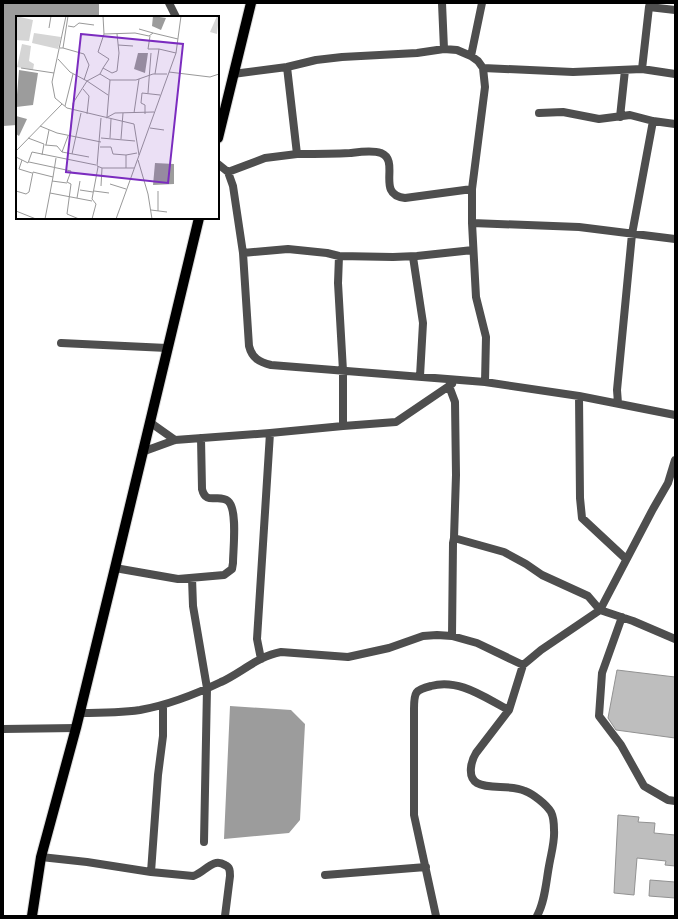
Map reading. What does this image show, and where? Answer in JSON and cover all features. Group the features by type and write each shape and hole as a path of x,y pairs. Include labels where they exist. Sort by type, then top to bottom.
{"main road":[{"path":"219,132 251,3"},
{"path":"32,916 41,857 76,728 142,452 151,423 167,348 199,219"}],"street":[{"path":"169,3 176,16"},
{"path":"442,3 444,49"},
{"path":"472,56 482,3"},
{"path":"642,69 649,5 675,10"},
{"path":"233,74 287,67 342,56 417,53 444,49 457,50 472,56 483,68 485,87 472,189 472,223 476,297 486,337 485,382"},
{"path":"287,67 298,154"},
{"path":"483,68 573,72 642,69 675,74"},
{"path":"620,117 624,70"},
{"path":"539,113 563,112 599,119 630,115 653,122 675,124"},
{"path":"618,403 617,390 632,234 653,122"},
{"path":"228,172 265,158 298,154 360,152 382,153 386,157 389,167 392,193 397,197 405,198 472,189"},
{"path":"219,165 228,172 233,186 243,254 249,346 251,354 255,359 263,364 271,366 485,382 579,396 675,415"},
{"path":"472,223 579,227 675,239"},
{"path":"243,254 288,249 327,253 339,256 413,256 473,250"},
{"path":"339,256 338,283 343,371 343,426"},
{"path":"413,256 423,323 420,376"},
{"path":"61,343 167,348"},
{"path":"142,452 175,440 396,422 457,380"},
{"path":"449,386 455,402 456,475 452,636"},
{"path":"579,396 580,498 582,518 626,559"},
{"path":"151,423 175,440"},
{"path":"261,659 257,639 270,433"},
{"path":"115,568 168,578 192,578 224,575 232,569 234,521 232,506 229,501 224,499 207,497 204,495 202,489 201,438"},
{"path":"537,916 543,896 554,839 551,812 545,805 525,790 477,783 472,779 472,759 509,710 523,665 541,650 600,610 668,483 675,460"},
{"path":"454,538 504,552 526,564 542,576 588,596 600,610 622,617 675,639"},
{"path":"192,578 193,606 207,688 204,842"},
{"path":"622,617 602,673 599,716 621,744 644,786 668,800 675,801"},
{"path":"79,713 141,710 163,705 233,676 271,654 281,652 348,657 389,648 423,636 452,636 477,643 523,665"},
{"path":"436,916 414,815 414,708 416,692 420,689 437,684 446,684 469,690 509,710"},
{"path":"151,872 158,774 163,736 163,705"},
{"path":"3,729 76,728"},
{"path":"41,857 192,876 203,872 210,864 222,863 228,866 230,871 225,916"},
{"path":"324,875 426,867"}],"shaded area":[{"path":"3,3 99,3 99,16 16,16 16,125 3,126"},
{"path":"230,706 291,710 305,724 300,820 289,833 224,839"}],"building":[{"path":"617,670 675,677 675,738 616,730 608,718"},
{"path":"618,815 639,817 638,822 655,823 654,833 675,835 675,866 665,865 666,861 637,858 634,895 614,893"},
{"path":"650,880 675,882 675,898 649,896"}]}
